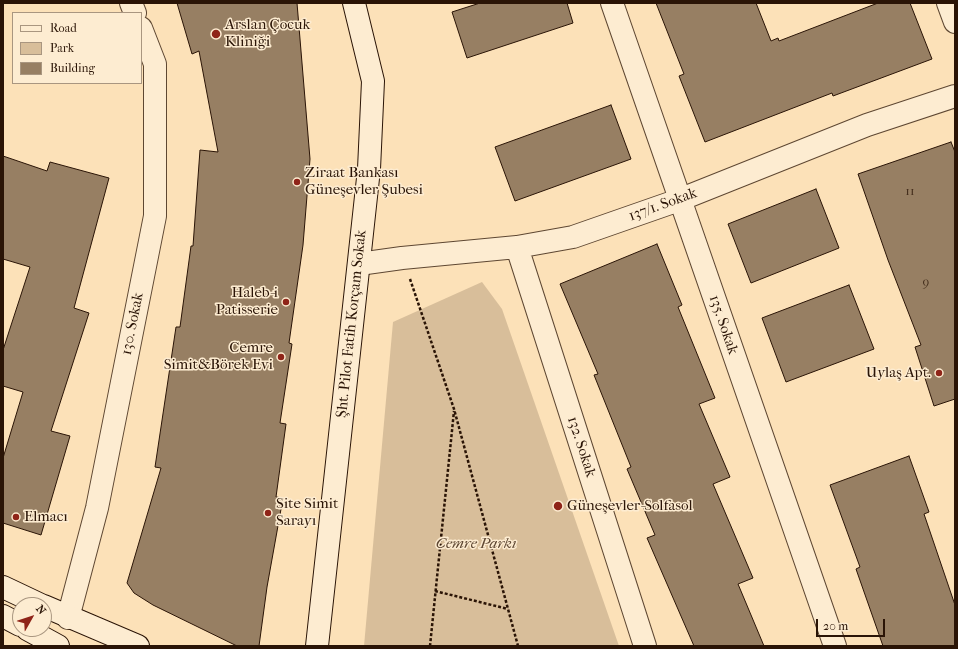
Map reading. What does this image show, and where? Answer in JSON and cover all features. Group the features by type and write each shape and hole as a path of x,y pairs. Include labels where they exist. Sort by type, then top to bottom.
{"street":[{"name":"Şht. Pilot Fatih Korçam Sokak","path":"317,646 369,169 373,81 354,3"},
{"name":"135. Sokak","path":"612,3 679,200 835,646"},
{"path":"948,3 955,22"},
{"name":"130. Sokak","path":"68,618 97,508 155,216 155,64 142,31"},
{"name":"137/1. Sokak","path":"359,264 402,258 517,247 573,237 679,200 867,125 955,96"},
{"name":"132. Sokak","path":"517,247 645,646"},
{"path":"3,587 24,597"},
{"path":"52,610 138,646"},
{"path":"3,616 12,621"},
{"path":"42,637 58,646"}],"path":[{"path":"402,258 454,409 518,646"},
{"path":"430,646 454,409"},
{"path":"435,591 508,609"}],"green space":[{"name":"Cemre Parkı","path":"482,282 502,309 619,646 364,646 393,322"}],"building":[{"path":"177,3 297,3 310,159 303,245 289,343 292,344 280,423 286,424 276,497 283,498 267,587 259,646 237,646 153,605 134,593 127,583 161,468 155,467 176,327 180,327 191,246 193,246 200,150 218,152 199,51 192,54"},
{"path":"480,3 567,3 573,23 467,58 452,12"},
{"path":"656,3 756,3 771,41 778,38 779,41 878,3 910,3 932,59 833,96 832,93 705,142 679,76 684,74"},
{"path":"611,105 631,159 515,201 495,147"},
{"path":"951,142 955,152 955,399 934,406 915,347 921,345 888,260 858,174"},
{"path":"3,156 47,171 50,162 109,178 74,308 89,313 51,431 70,436 41,535 3,523 3,458 23,392 3,386 3,350 30,267 3,259"},
{"path":"816,189 839,248 751,283 728,224"},
{"path":"657,244 682,305 678,307 715,398 699,404 730,477 713,484 753,578 738,584 764,646 694,646 647,538 655,535 627,469 631,467 594,375 598,374 560,284"},
{"path":"849,285 874,349 786,382 762,318"},
{"path":"909,456 929,512 924,514 955,605 955,646 883,646 856,569 860,567 830,485"}],"place":[{"name":"Arslan Çocuk Kliniği","path":"216,34"},
{"name":"Ziraat Bankası Güneşevler Şubesi","path":"297,182"},
{"name":"Haleb-i Patisserie","path":"286,302"},
{"name":"Cemre Simit&Börek Evi","path":"281,357"},
{"name":"Uylaş Apt.","path":"939,373"},
{"name":"Güneşevler-Solfasol","path":"558,506"},
{"name":"Site Simit Sarayı","path":"268,513"},
{"name":"Elmacı","path":"16,517"}]}
